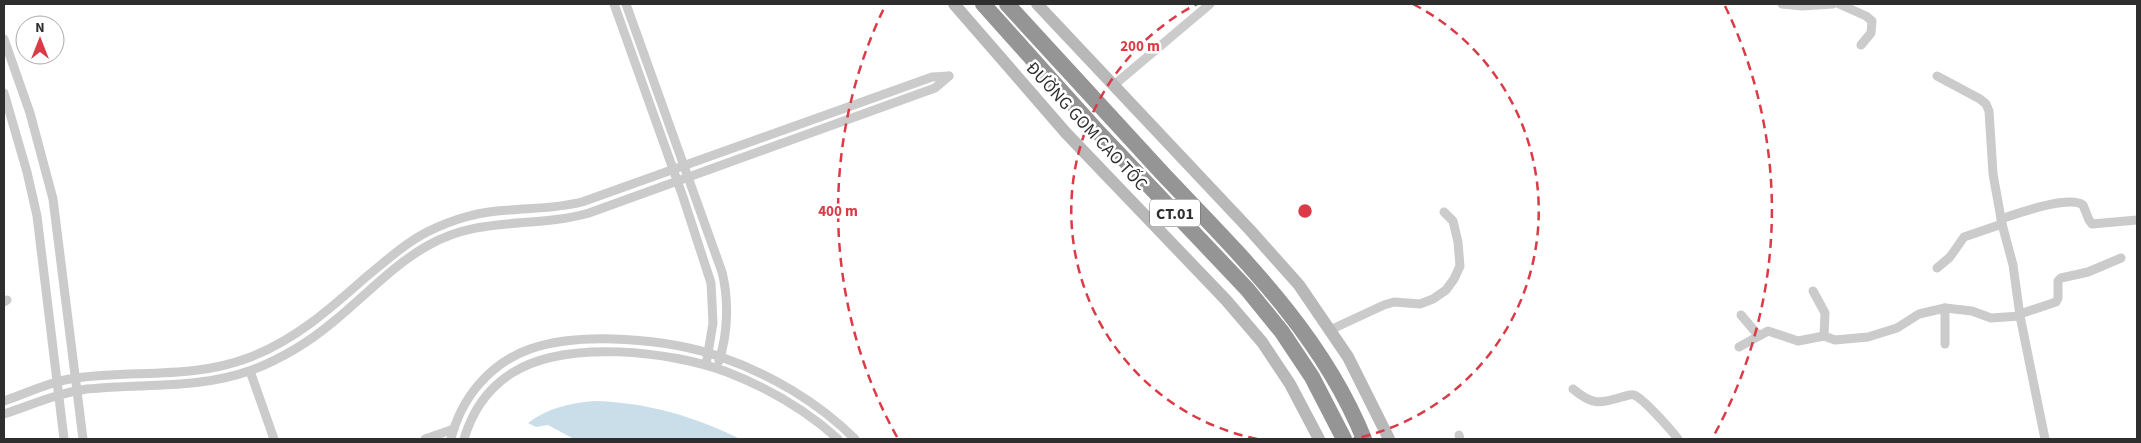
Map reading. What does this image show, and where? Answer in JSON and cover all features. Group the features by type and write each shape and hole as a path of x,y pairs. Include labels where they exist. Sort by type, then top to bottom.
{"highway":[{"name":"CT.01","path":"983,4 1099,133 1247,289 1282,332 1312,377 1344,439"},
{"name":"CT.01","path":"1008,4 1114,122 1261,278 1298,322 1329,368 1364,439"}],"main road":[{"name":"ĐƯỜNG GOM CAO TỐC","path":"954,4 1066,133 1226,300 1256,335 1290,384 1319,439"},
{"path":"1038,4 1250,230 1299,285 1348,357 1389,439"}],"street":[{"path":"614,4 712,283 714,312 706,365"},
{"path":"626,4 719,264 725,289 726,317 721,357 717,369"},
{"path":"1114,85 1210,4"},
{"path":"1782,4 1802,6 1833,4"},
{"path":"1839,4 1866,16 1872,21 1870,33 1861,45"},
{"path":"4,39 30,113 53,200 83,439"},
{"path":"4,401 57,382 75,378 114,374 194,372 242,360 272,348 305,328 404,246 443,224 488,212 573,204 932,77 949,76 935,88 572,218 489,225 448,236 427,246 404,262 308,341 287,354 250,371 195,384 118,387 76,391 4,414"},
{"path":"1937,76 1980,99 1988,107 1993,174 2013,265 2020,315 2045,439"},
{"path":"4,93 27,172 37,216 64,439"},
{"path":"1937,268 1950,257 1964,237 2041,207 2076,202 2083,205 2092,224 2137,220"},
{"path":"1330,330 1384,305 1394,302 1420,304 1433,299 1446,290 1460,266 1453,221 1444,212"},
{"path":"1739,347 1768,331 1798,341 1824,336 1835,340 1868,337 1897,328 1919,314 1945,308 1972,311 1991,318 2020,315 2056,302 2058,298 2058,281 2061,278 2088,272 2121,258"},
{"path":"1813,291 1825,313 1824,336"},
{"path":"1945,308 1945,344"},
{"path":"1742,315 1758,335"},
{"path":"451,439 464,404 481,383 504,362 530,349 560,343 611,339 652,342 721,357 759,373 794,392 828,415 855,439"},
{"path":"464,439 475,412 490,391 511,373 538,360 567,354 615,352 653,355 706,365 717,369 750,382 788,402 838,439"},
{"path":"250,371 274,439"},
{"path":"1573,389 1586,399 1596,403 1629,395 1636,396 1678,439"},
{"path":"425,439 454,429"}],"water":[{"path":"594,401 650,407 687,417 740,439 574,439 548,425 536,427 528,423 559,407"}]}
